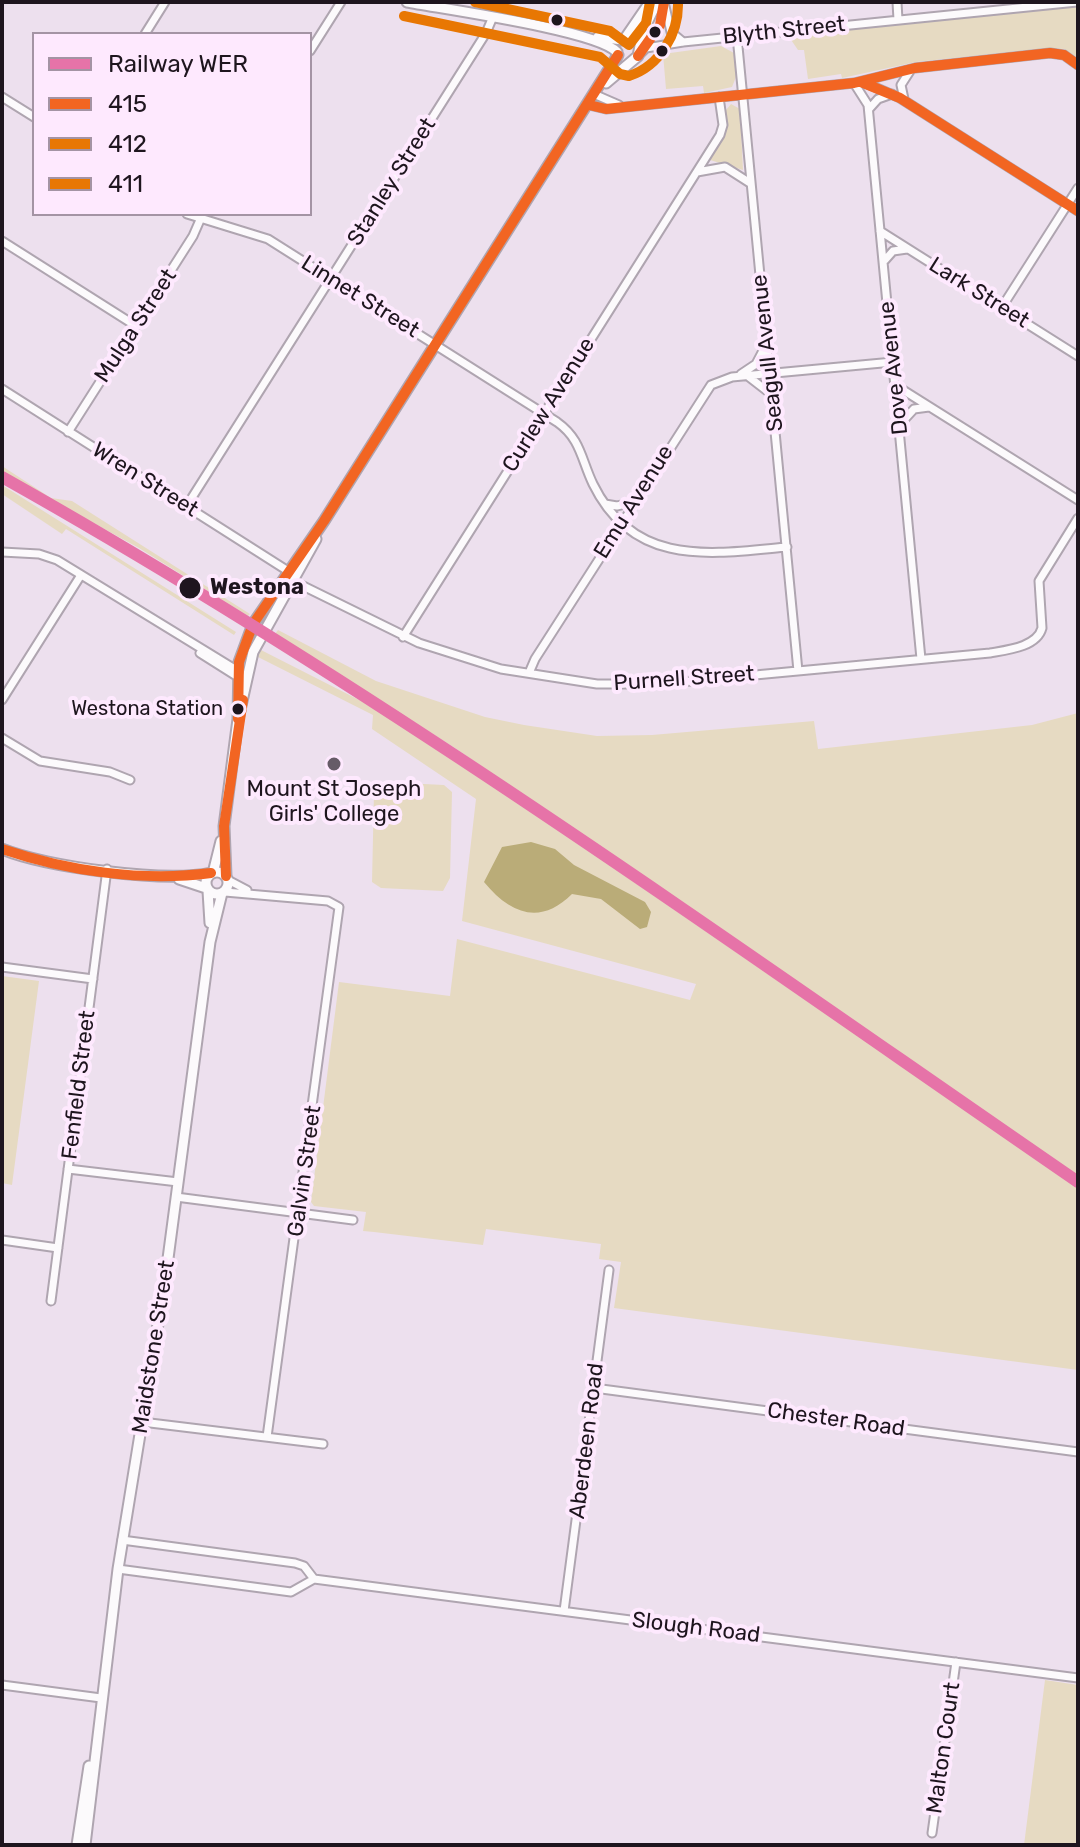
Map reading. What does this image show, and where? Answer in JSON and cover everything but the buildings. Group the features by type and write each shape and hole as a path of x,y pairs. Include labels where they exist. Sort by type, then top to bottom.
{"main road":[{"path":"407,2 559,32 608,45 626,62 637,55"},
{"path":"207,889 207,878 212,873 224,826 241,675 253,624 291,576 596,95 624,40 650,2"},
{"path":"596,95 637,55 643,31 662,5"},
{"path":"559,32 633,41 637,55"},
{"path":"2,849 38,860 107,869 175,877 212,873 227,878 224,826"},
{"path":"175,877 224,892"},
{"name":"Maidstone Street","path":"85,1845 122,1540 176,1197 210,942 227,878"},
{"name":"Maidstone Street","path":"207,889 210,942"},
{"name":"Maidstone Street","path":"77,1845 85,1780 94,1751"}],"street":[{"path":"146,32 165,2"},
{"path":"312,48 341,2"},
{"path":"897,2 898,20"},
{"name":"Blyth Street","path":"637,55 646,48 683,42 1077,2"},
{"path":"662,5 673,35 683,42"},
{"name":"Stanley Street","path":"186,507 492,19"},
{"path":"660,46 666,40 668,24"},
{"name":"Seagull Avenue","path":"737,36 798,671"},
{"path":"589,105 603,109 858,82 915,68 1060,54 1078,65"},
{"path":"905,101 902,83 915,68"},
{"path":"858,82 905,101 1078,211"},
{"name":"Dove Avenue","path":"858,82 869,109 921,659"},
{"path":"869,109 878,99 892,94"},
{"path":"596,95 623,105"},
{"path":"2,97 32,116"},
{"name":"Curlew Avenue","path":"403,637 723,129 719,97"},
{"path":"696,172 707,167 728,167 751,184"},
{"path":"1002,307 1078,188"},
{"name":"Linnet Street","path":"205,218 268,239 544,413 575,438 593,485 605,504 621,522 650,542 684,553 705,555 787,547"},
{"name":"Mulga Street","path":"68,432 205,218"},
{"name":"Lark Street","path":"880,231 1078,356"},
{"path":"2,241 136,326"},
{"path":"883,263 893,251 909,249"},
{"path":"738,376 756,364 766,344"},
{"name":"Emu Avenue","path":"529,673 702,395 715,383 738,376 893,362"},
{"path":"738,376 758,382 772,396"},
{"path":"895,385 1078,500"},
{"name":"Wren Street","path":"2,389 291,576"},
{"path":"899,425 914,409 931,407"},
{"path":"605,504 617,506 635,501"},
{"name":"Purnell Street","path":"291,576 403,637 501,669 613,685 1003,651 1031,642 1040,635 1039,581 1078,518"},
{"path":"2,552 45,555 193,646 211,663 241,675"},
{"path":"2,700 81,575"},
{"path":"2,738 40,761 110,772 130,780"},
{"name":"Fenfield Street","path":"51,1301 107,869"},
{"path":"227,878 250,891"},
{"path":"224,892 250,891"},
{"name":"Galvin Street","path":"250,891 337,904 299,1213 267,1437"},
{"path":"2,967 93,979"},
{"path":"68,1169 178,1182"},
{"path":"176,1197 353,1220"},
{"path":"2,1240 58,1248"},
{"name":"Aberdeen Road","path":"564,1611 609,1270"},
{"name":"Chester Road","path":"594,1388 1078,1452"},
{"path":"142,1422 323,1444"},
{"name":"Slough Road","path":"122,1540 295,1563 304,1566 314,1579 1078,1678"},
{"name":"Slough Road","path":"118,1569 291,1592 302,1589 314,1579"},
{"name":"Malton Court","path":"932,1833 956,1662"},
{"path":"2,1685 101,1698"}],"shaded area":[{"path":"1078,5 1078,58 1064,49 1048,48 916,62 842,78 841,74 808,79 804,50 798,50 787,34"},
{"path":"721,46 734,53 736,77 732,87 704,93 703,86 666,89 663,54"},
{"path":"731,104 740,109 743,170 710,160 725,135 726,110"},
{"path":"2,466 51,498 72,501 250,614 248,616 139,548 15,480 2,472"},
{"path":"2,485 236,632 234,635 66,529 62,534 2,494"},
{"path":"278,630 376,681 485,717 597,736 652,735 814,721 818,749 1032,725 1078,713 1078,1177 455,748 275,634"},
{"path":"261,650 373,707 458,761 1078,1187 1078,1370 614,1308 621,1262 599,1259 601,1244 486,1229 483,1245 363,1231 366,1212 314,1206 311,1202 339,982 450,996 457,939 690,1000 696,984 462,921 476,799 372,729 373,715 258,657"},
{"path":"384,782 444,785 452,792 450,878 443,891 381,888 372,882 374,792"},
{"path":"531,842 555,849 574,865 645,902 651,912 647,927 640,929 601,899 572,894 560,904 538,913 526,912 505,902 484,882 502,847"},
{"path":"2,976 39,981 12,1185 2,1183"},
{"path":"1045,1680 1078,1685 1078,1845 1024,1845"}],"rail line":[{"name":"WER","path":"2,477 141,558 414,728 1078,1182"}],"transit line":[{"name":"411","path":"475,2 610,31 629,45 646,23 650,2"},
{"name":"415","path":"638,56 660,25 664,2"},
{"name":"412","path":"404,16 600,57 620,74 629,76 650,65 666,47 675,25 678,2"},
{"name":"415","path":"589,105 606,109 854,83 915,68 1050,53 1064,55 1078,65"},
{"name":"415","path":"238,719 239,662 253,624 324,521 618,55"},
{"name":"415","path":"861,82 900,98 1078,211"},
{"name":"415","path":"226,876 224,826 243,700"},
{"name":"415","path":"2,849 105,873 158,876 211,873"}],"place":[{"name":"Westona","path":"190,588"},
{"name":"Westona Station","path":"238,709"},
{"name":"Mount St Joseph Girls' College","path":"334,764"}]}
